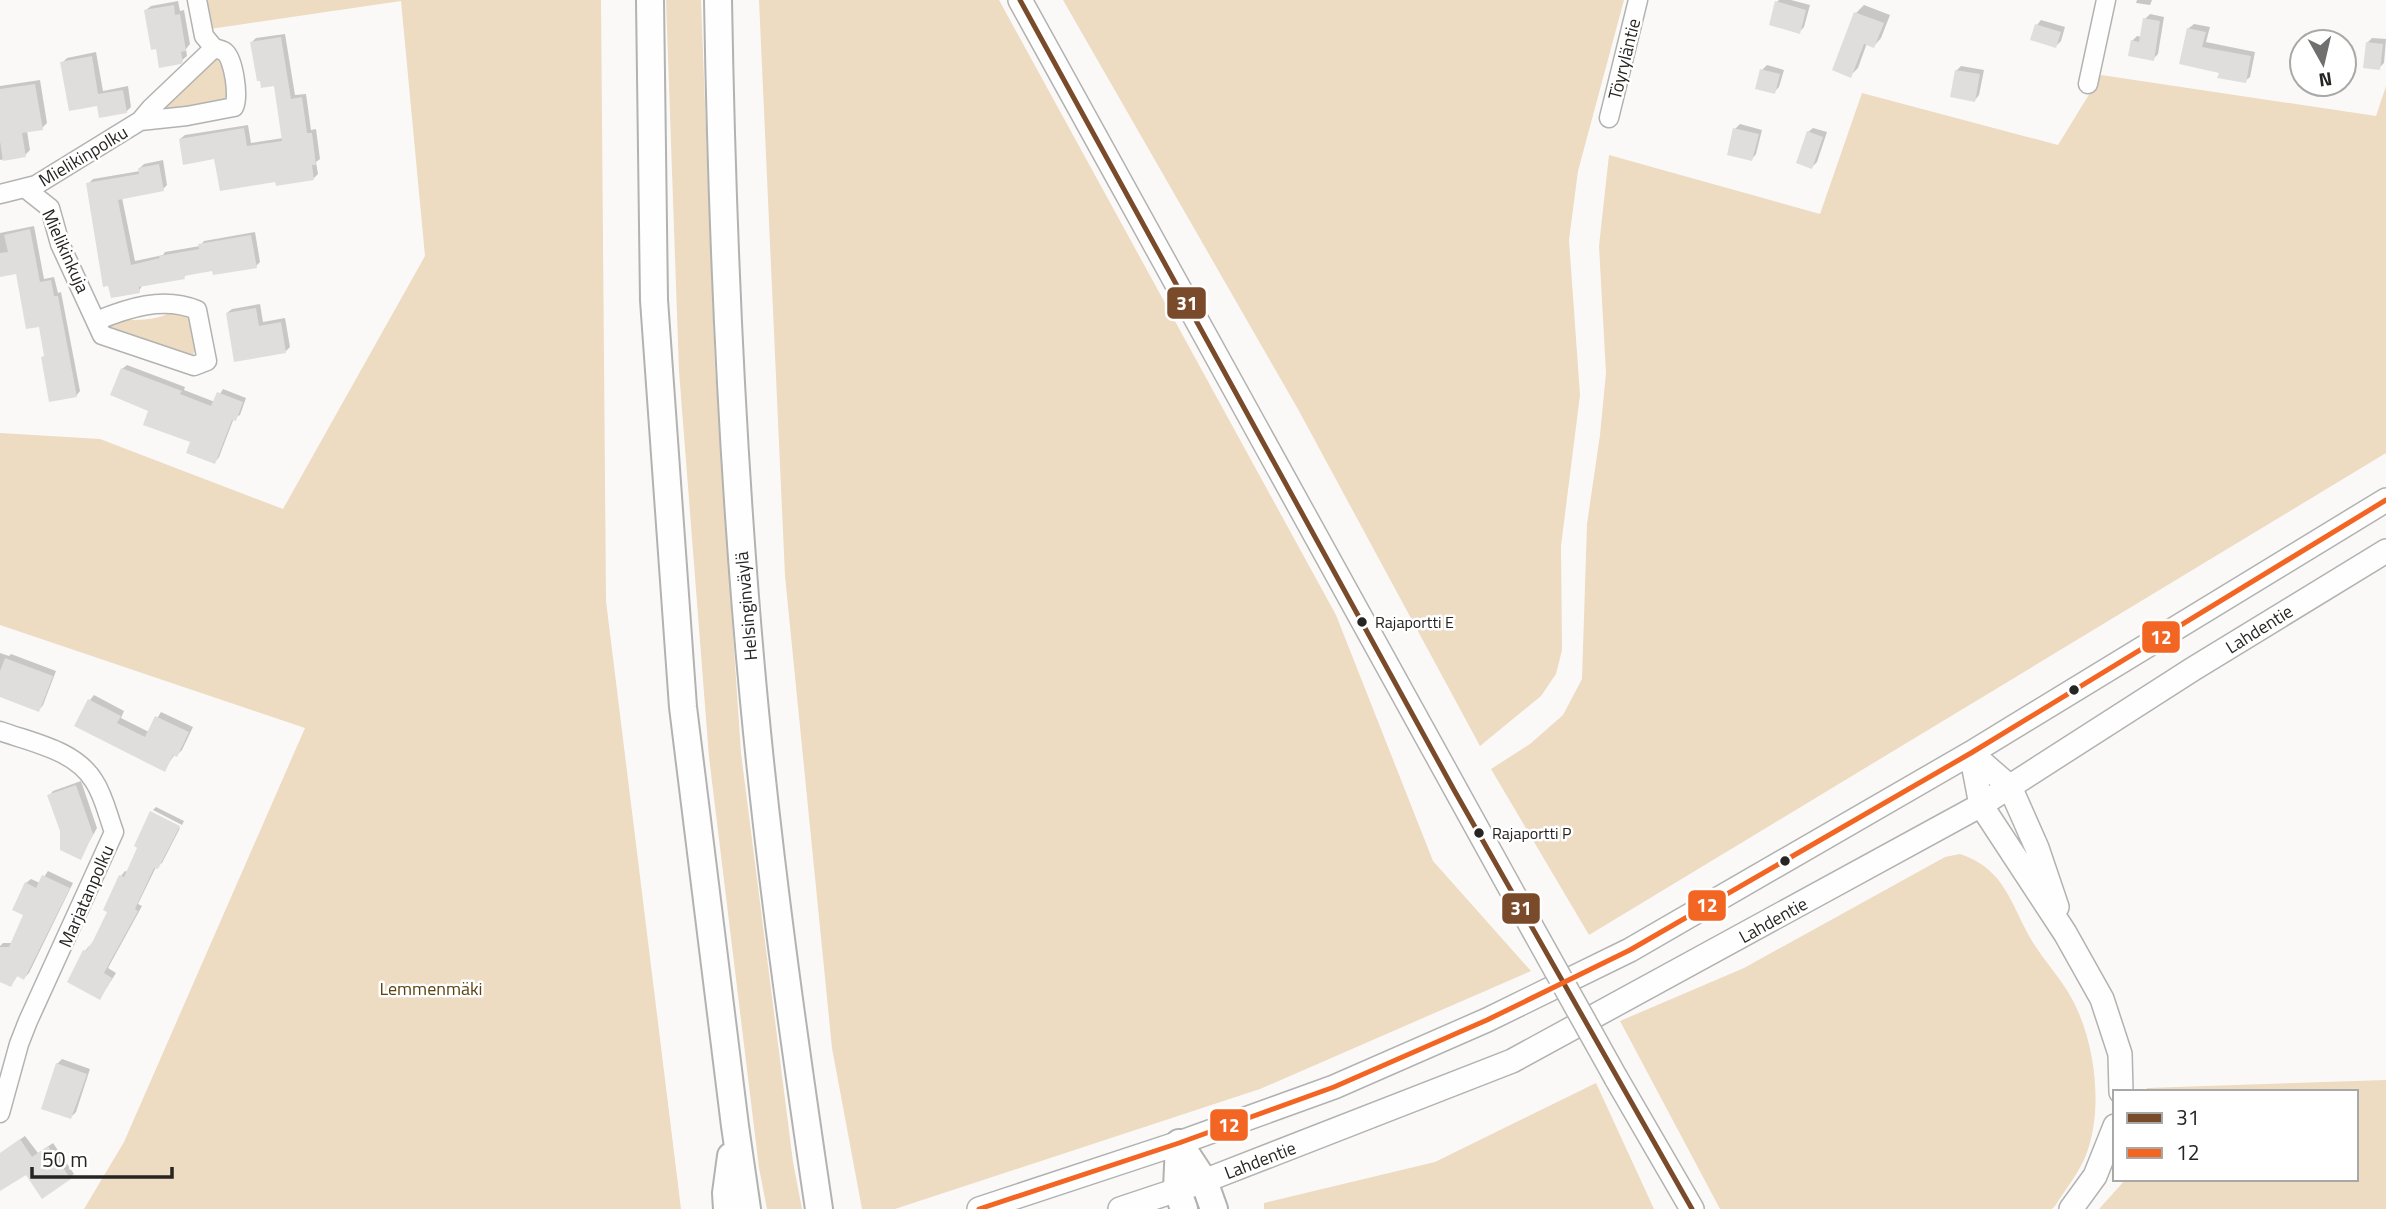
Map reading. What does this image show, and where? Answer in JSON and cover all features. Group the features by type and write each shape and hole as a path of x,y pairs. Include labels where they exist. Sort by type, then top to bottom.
{"highway":[{"path":"650,0 654,300 682,707 735,1126 726,1194 740,1209"},
{"name":"Helsinginväylä","path":"718,0 727,300 741,543 754,702 776,904 819,1209"},
{"path":"1179,1143 1205,1181 1214,1209"},
{"path":"1179,1143 1180,1199"}],"main road":[{"path":"1020,0 1520,906 1692,1209"},
{"path":"979,1209 1179,1143 1334,1087 1487,1020 1630,950 1971,753 2386,500"},
{"name":"Lahdentie","path":"1120,1209 1180,1199 1205,1181 1512,1061 1981,805 2193,669 2386,551"},
{"path":"1971,753 2010,787 2037,848 2065,933"},
{"path":"1971,753 1981,805 2065,933 2102,999 2115,1033 2122,1073 2121,1090"},
{"path":"2071,1209 2095,1176 2113,1131"}],"street":[{"name":"Mielikinpolku","path":"140,121 163,120 234,107 237,99 232,64 223,50 214,48 204,36 197,0"},
{"name":"Töyryläntie","path":"1609,118 1638,0"},
{"path":"2088,84 2106,0"},
{"name":"Mielikinpolku","path":"0,194 36,185 140,121 150,107 214,48"},
{"name":"Mielikinkuja","path":"26,189 50,208 60,244 102,335 194,366 207,361 197,310 182,304 161,302 96,321"},
{"name":"Marjatanpolku","path":"0,731 72,757 95,782 114,832 19,1044 0,1113"}],"green space":[{"name":"Lemmenmäki","path":"205,0 601,0 606,601 681,1209 84,1209 124,1142 305,728 0,625 0,433 100,439 283,509 425,256 401,1 210,29"},
{"path":"666,0 701,0 715,367 741,753 793,1162 802,1209 767,1209 759,1168 709,757 679,371"},
{"path":"759,0 999,0 1336,615 1433,861 1531,971 1260,1089 895,1209 862,1209 832,1048 785,576"},
{"path":"1063,0 1624,0 1578,171 1569,240 1580,395 1561,546 1562,650 1556,674 1541,696 1480,746 1299,411"},
{"path":"220,57 226,62 230,90 225,100 171,112 159,112 212,60"},
{"path":"2101,75 2376,116 2386,86 2386,453 1589,935 1491,769 1530,744 1563,715 1582,679 1587,524 1606,373 1599,246 1609,155 1820,214 1862,93 2058,145"},
{"path":"176,309 188,314 194,323 198,347 191,357 110,332 110,325 115,319 155,318"},
{"path":"1960,854 1987,869 2005,889 2032,941 2072,999 2086,1035 2096,1096 2092,1137 2080,1168 2055,1206 2052,1209 1720,1209 1620,1021 1744,968 1945,857"},
{"path":"2386,1080 2386,1209 2099,1209 2124,1181 2358,1181 2358,1090 2147,1088"},
{"path":"1596,1083 1654,1209 1264,1209 1264,1203 1435,1162"}],"building":[{"path":"1775,1 1806,10 1800,34 1769,25"},
{"path":"174,5 175,15 180,14 186,51 181,52 181,64 159,68 156,49 151,50 144,10"},
{"path":"1854,12 1884,23 1874,48 1864,44 1851,78 1832,70"},
{"path":"2143,18 2160,21 2154,61 2128,56 2131,40 2139,42"},
{"path":"2035,24 2061,32 2056,48 2030,40"},
{"path":"2187,28 2206,32 2202,47 2251,56 2246,83 2217,78 2219,73 2179,64"},
{"path":"281,37 291,99 302,97 307,133 312,133 316,165 312,165 314,180 276,186 275,182 220,191 214,159 183,165 179,139 244,128 247,146 282,141 274,86 261,88 260,81 257,81 250,42"},
{"path":"2366,42 2383,44 2380,70 2363,68"},
{"path":"92,56 98,94 123,90 127,113 99,118 97,106 69,111 60,62"},
{"path":"1760,69 1780,74 1775,94 1755,89"},
{"path":"1955,70 1980,74 1975,102 1950,97"},
{"path":"35,84 43,130 22,133 26,157 3,161 0,141 0,89"},
{"path":"1733,128 1759,134 1752,161 1727,155"},
{"path":"1807,131 1823,137 1812,169 1796,163"},
{"path":"159,164 164,191 118,200 131,265 160,258 159,256 199,249 198,244 251,235 257,268 213,275 212,271 184,276 185,279 139,287 140,293 111,298 108,286 103,287 86,183 139,174 138,168"},
{"path":"30,229 40,282 51,280 54,296 58,296 77,397 49,402 39,327 26,329 16,274 0,277 0,253 8,252 4,235"},
{"path":"256,308 259,326 281,322 286,353 234,362 226,313"},
{"path":"121,368 182,391 180,394 211,406 217,392 243,402 236,421 232,420 215,464 186,453 190,442 143,425 148,411 110,395"},
{"path":"5,658 53,676 39,712 0,697 0,671"},
{"path":"88,699 121,716 117,723 145,737 155,716 189,732 177,757 173,755 165,772 74,726"},
{"path":"76,785 93,834 81,860 60,850 60,831 47,795"},
{"path":"150,811 180,826 158,869 154,868 135,909 138,911 104,973 112,978 100,1000 67,982 83,950 86,951 93,941 107,912 103,910 119,875 124,877"},
{"path":"42,875 70,888 24,980 17,976 11,987 0,982 0,947 9,947 23,915 12,910 25,882 36,888"},
{"path":"56,1063 87,1074 71,1119 41,1109"},
{"path":"20,1139 32,1157 48,1146 71,1179 42,1199 26,1175 0,1191 0,1153"}],"transit line":[{"name":"31","path":"1020,0 1454,790 1692,1209"},
{"name":"12","path":"979,1209 1179,1143 1334,1087 1487,1020 1630,950 1971,753 2386,500"}],"place":[{"name":"Rajaportti E","path":"1362,622"},
{"name":"Rajaportti P","path":"1479,833"}]}
